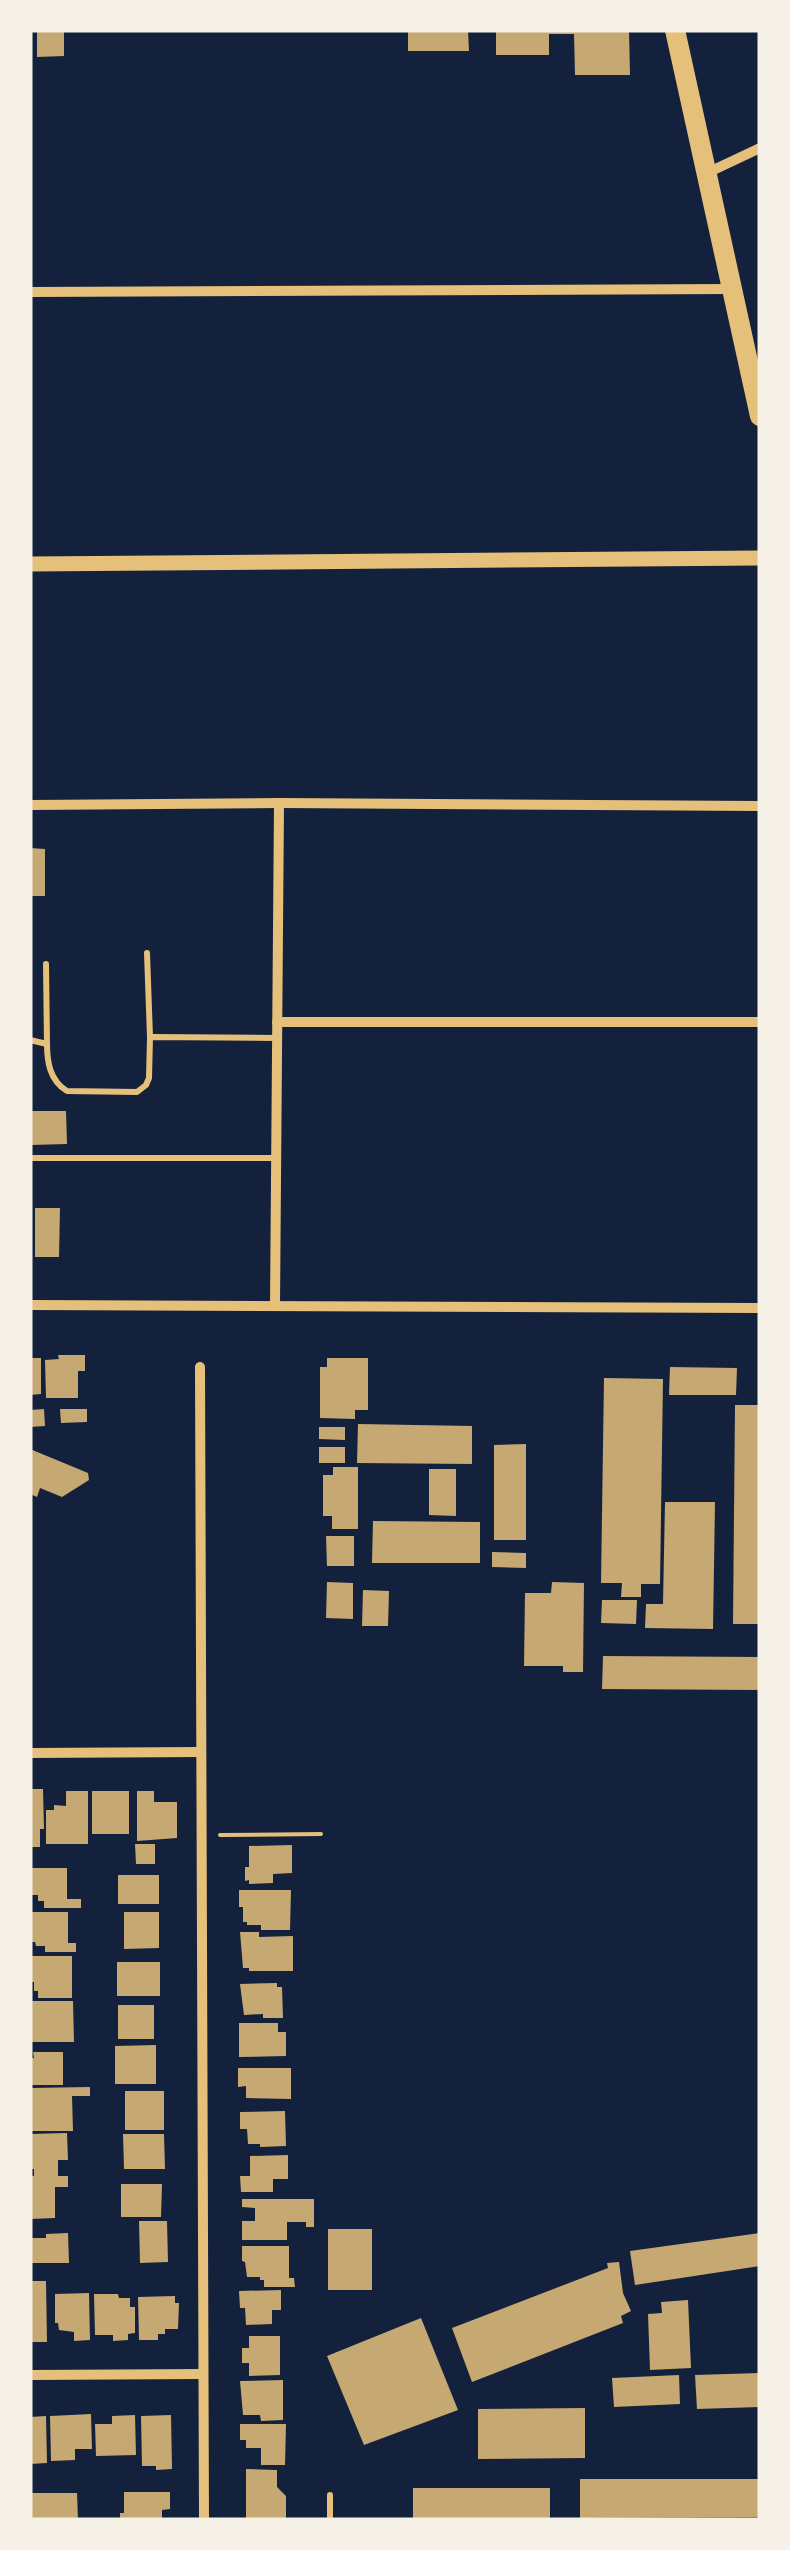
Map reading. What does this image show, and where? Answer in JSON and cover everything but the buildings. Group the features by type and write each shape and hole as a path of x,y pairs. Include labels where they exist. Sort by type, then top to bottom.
{"main road":[{"path":"675,30 760,416"}],"street":[{"path":"706,174 760,148"},
{"path":"30,292 731,289"},
{"path":"30,564 760,558"},
{"path":"275,1306 279,802"},
{"path":"30,805 279,802 760,806"},
{"path":"277,1022 760,1022"},
{"path":"30,1304 760,1308"},
{"path":"200,1368 204,2520"},
{"path":"30,1753 201,1752"},
{"path":"30,2375 203,2374"}],"lane":[{"path":"46,964 47,1059 59,1087 67,1092 137,1092 149,1078 148,953"},
{"path":"150,1037 277,1038"},
{"path":"30,1040 46,1044"},
{"path":"30,1158 276,1158"},
{"path":"330,2495 330,2520"}],"path":[{"path":"220,1834 322,1834"}]}
